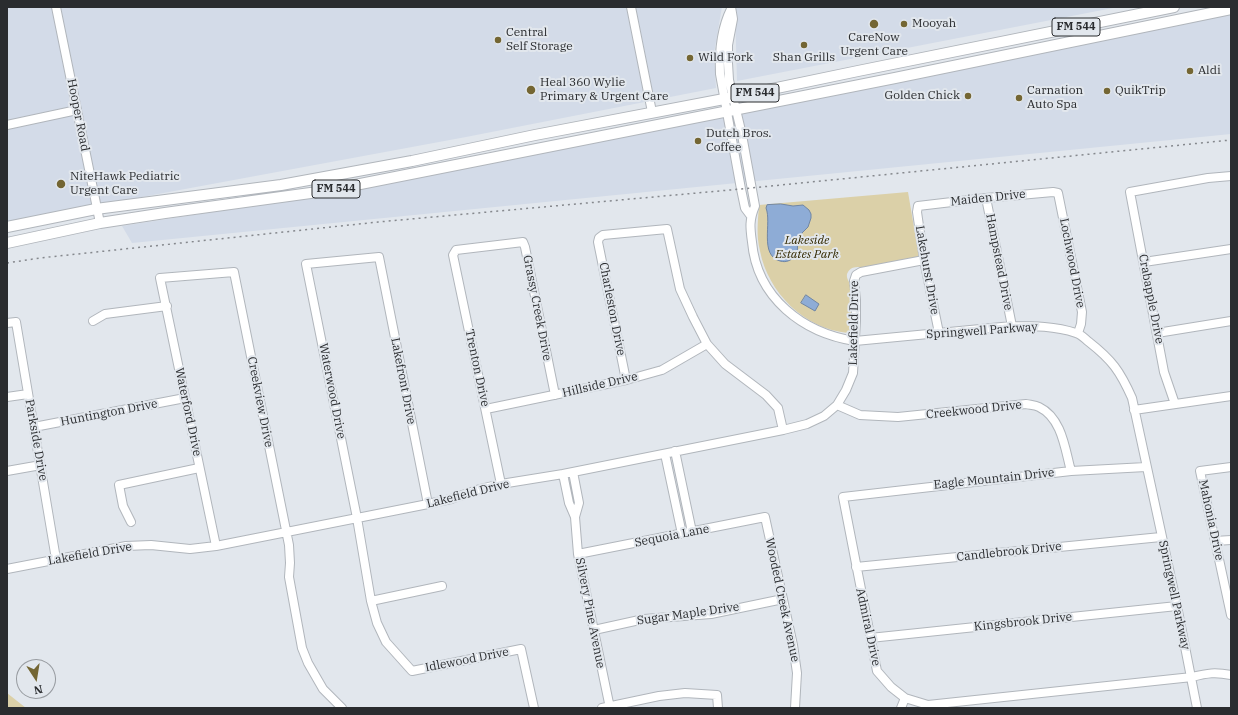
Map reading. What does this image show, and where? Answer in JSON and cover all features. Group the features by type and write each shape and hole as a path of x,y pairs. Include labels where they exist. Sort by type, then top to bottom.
{"main road":[{"name":"FM 544","path":"7,227 96,209 281,185 412,161 1174,7"},
{"name":"FM 544","path":"7,243 100,223 325,191 861,85 1231,8"},
{"path":"1122,18 1124,30"},
{"path":"984,45 987,58"},
{"path":"858,71 861,85"},
{"path":"579,127 582,141"},
{"path":"434,170 444,162 468,157 477,151 477,147"},
{"path":"165,213 175,208 199,204 207,198 206,195"}],"street":[{"name":"Hooper Road","path":"56,7 100,223"},
{"path":"631,7 652,112"},
{"name":"Springwell Parkway","path":"731,8 721,42 720,74 729,98 738,174 745,208 751,216"},
{"path":"7,125 77,110"},
{"name":"Springwell Parkway","path":"731,111 749,171 755,206 751,216 752,248 757,265 763,280 779,303 808,326 834,337 855,341 1012,326 1055,327 1078,333 1101,351 1114,365 1132,398 1198,708"},
{"path":"738,174 749,171"},
{"name":"Crabapple Drive","path":"1176,404 1164,372 1130,192 1208,178 1231,176"},
{"name":"Maiden Drive","path":"918,206 986,198 1053,192 1058,193"},
{"name":"Lochwood Drive","path":"1058,193 1082,312 1082,324 1078,333"},
{"name":"Hampstead Drive","path":"986,198 1012,326"},
{"name":"Lakehurst Drive","path":"918,206 916,212 939,333"},
{"name":"Charleston Drive","path":"626,380 598,242 599,238 603,235 667,229 680,289 707,344"},
{"name":"Grassy Creek Drive","path":"454,252 456,250 523,242 555,395"},
{"path":"1144,262 1231,249"},
{"name":"Trenton Drive","path":"454,252 501,484"},
{"name":"Waterwood Drive","path":"379,257 306,264 357,518 376,623 386,642 412,671"},
{"name":"Lakefront Drive","path":"379,257 428,504"},
{"name":"Lakefield Drive","path":"7,569 126,546 151,545 190,549 216,546 451,499 480,489 501,484 563,474 783,430 813,421 824,416 837,405 846,390 853,373 856,300 854,281 856,275 864,271 924,260"},
{"name":"Waterford Drive","path":"216,546 160,278 234,272"},
{"name":"Creekview Drive","path":"234,272 289,545 289,577 302,648 308,663 323,689 342,708"},
{"path":"93,321 105,314 166,306"},
{"path":"1157,333 1231,321"},
{"name":"Parkside Drive","path":"7,323 16,322 56,559"},
{"path":"707,344 725,364 766,395 778,408 783,430"},
{"name":"Hillside Drive","path":"486,409 626,380 662,370 707,344"},
{"path":"7,397 28,394"},
{"path":"1134,410 1231,396"},
{"name":"Huntington Drive","path":"34,427 185,398"},
{"name":"Creekwood Drive","path":"837,405 860,415 898,417 1026,404 1038,407 1051,417 1058,427 1071,471"},
{"path":"675,452 692,532"},
{"path":"665,454 682,534"},
{"path":"7,471 41,465"},
{"name":"Eagle Mountain Drive","path":"843,497 1071,471 1146,467"},
{"name":"Mahonia Drive","path":"1231,467 1200,471 1231,614"},
{"path":"131,522 123,506 119,485 199,468"},
{"name":"Silvery Pine Avenue","path":"573,472 579,503 575,517"},
{"name":"Silvery Pine Avenue","path":"563,474 569,503 575,517 578,554 594,630 607,708"},
{"name":"Admiral Drive","path":"843,497 877,671 891,687 905,698 928,705 1192,677 1208,673 1231,675"},
{"name":"Sequoia Lane","path":"578,554 765,517"},
{"name":"Wooded Creek Avenue","path":"765,517 793,645 797,673 795,708"},
{"name":"Candlebrook Drive","path":"856,567 1161,537"},
{"path":"1215,541 1231,540"},
{"path":"371,601 442,586"},
{"name":"Sugar Maple Drive","path":"594,630 644,619 711,614 783,599"},
{"name":"Kingsbrook Drive","path":"870,638 1177,606"},
{"name":"Idlewood Drive","path":"412,671 521,649 534,708"},
{"path":"607,708 659,696 685,693 717,695 718,708"},
{"path":"901,708 905,698"}],"shaded area":[{"path":"7,7 722,7 714,53 716,88 466,137 7,222"},
{"path":"735,7 1118,7 737,81"},
{"path":"1231,14 1231,134 132,243 122,226 335,193"}],"green space":[{"name":"Lakeside Estates Park","path":"908,192 919,257 854,268 848,271 847,276 853,294 852,331 848,333 832,330 817,324 790,306 771,281 764,266 760,251 758,233 759,205"},
{"path":"7,693 26,708 7,708"}],"water":[{"path":"781,204 793,206 803,205 811,214 808,227 798,240 797,255 791,260 785,262 774,258 770,252 767,238 767,205"},
{"path":"806,295 819,304 815,311 801,303"}],"railway":[{"path":"7,263 40,258 378,222 741,189 1231,140"}],"place":[{"name":"CareNow Urgent Care","path":"874,24"},
{"name":"Mooyah","path":"904,24"},
{"name":"Central Self Storage","path":"498,40"},
{"name":"Shan Grills","path":"804,45"},
{"name":"Wild Fork","path":"690,58"},
{"name":"Aldi","path":"1190,71"},
{"name":"Heal 360 Wylie Primary & Urgent Care","path":"531,90"},
{"name":"QuikTrip","path":"1107,91"},
{"name":"Golden Chick","path":"968,96"},
{"name":"Carnation Auto Spa","path":"1019,98"},
{"name":"Dutch Bros. Coffee","path":"698,141"},
{"name":"NiteHawk Pediatric Urgent Care","path":"61,184"}]}
